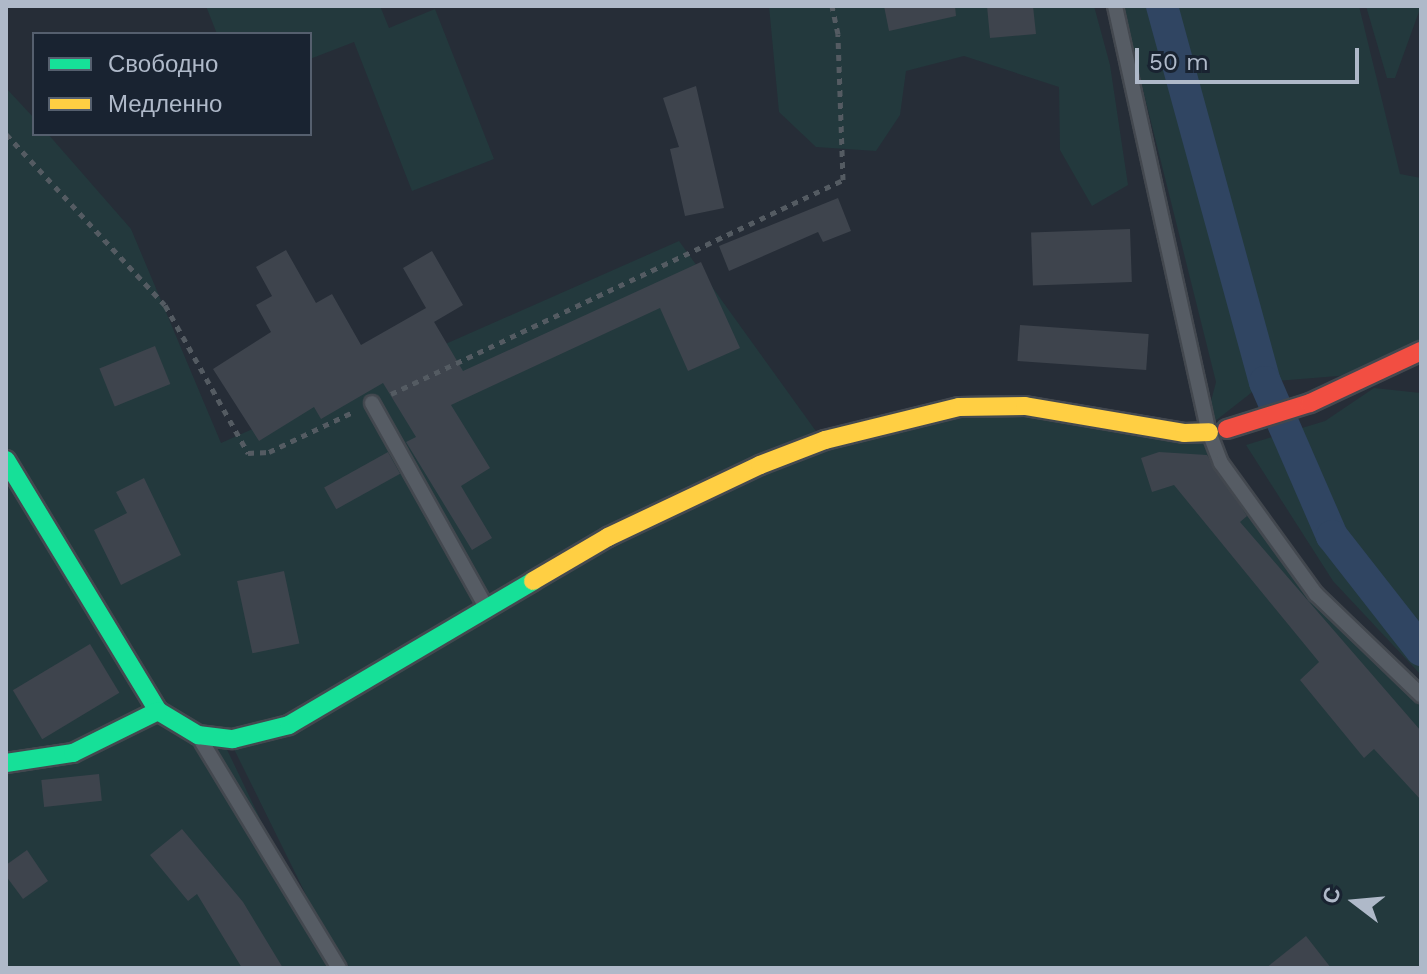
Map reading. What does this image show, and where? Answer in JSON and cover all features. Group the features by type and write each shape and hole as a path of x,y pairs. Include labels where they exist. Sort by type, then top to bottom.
{"street":[{"path":"6,460 158,711 198,735 233,739 289,725 608,537 792,451 959,407 1025,406 1184,433 1218,430 1310,403 1421,351"},
{"path":"6,763 73,753 158,711"}],"lane":[{"path":"1115,6 1229,476 1283,554 1316,594 1421,695"},
{"path":"372,403 487,609"},
{"path":"198,735 339,968"}],"path":[{"path":"6,134 165,305 248,453 269,452 843,180 838,34 832,6"}],"green space":[{"path":"206,6 380,6 389,28 435,9 494,159 412,191 354,42 312,58 312,32 216,32"},
{"path":"769,6 1094,6 1110,65 1128,185 1092,206 1060,150 1059,87 964,56 906,71 900,115 876,151 816,147 779,112"},
{"path":"1122,6 1359,6 1400,174 1421,178 1421,350 1375,373 1265,382 1205,429 1357,641 1421,703 1421,968 350,968 313,909 231,743 222,739 305,913 340,968 6,968 6,88 32,116 32,136 50,136 131,229 221,443 679,241 818,434 977,399 1204,428 1216,382"},
{"path":"1366,6 1421,6 1395,78 1387,78"},
{"path":"1374,388 1421,393 1421,675 1333,581 1246,445 1325,421"}],"building":[{"path":"884,6 955,6 956,16 889,31"},
{"path":"987,6 1033,6 1036,34 990,38"},
{"path":"696,86 724,208 685,216 670,149 679,147 663,98"},
{"path":"838,198 851,231 823,242 818,232 729,271 719,246"},
{"path":"1130,229 1132,282 1033,285 1031,232"},
{"path":"286,250 316,303 332,294 361,345 426,308 403,268 432,251 463,305 434,322 463,371 701,262 740,348 688,371 660,308 451,405 490,468 461,486 492,538 472,550 406,442 416,437 383,383 321,419 314,407 259,441 213,369 271,332 256,305 272,296 256,267"},
{"path":"1020,325 1149,334 1146,370 1017,361"},
{"path":"155,346 170,384 115,406 99,368"},
{"path":"388,452 400,474 336,509 324,487"},
{"path":"1159,452 1207,455 1247,516 1240,522 1421,731 1421,800 1374,749 1364,758 1300,680 1319,662 1174,485 1152,492 1141,458"},
{"path":"144,478 181,555 121,585 94,530 127,513 116,492"},
{"path":"284,571 299,643 252,653 237,581"},
{"path":"90,644 119,693 42,739 13,690"},
{"path":"99,774 102,801 44,807 41,780"},
{"path":"182,829 243,902 283,968 242,968 197,894 188,901 150,855"},
{"path":"27,850 48,881 23,899 6,876 6,865"},
{"path":"1306,936 1331,968 1266,968"}],"waterway":[{"path":"1162,6 1265,382 1332,536 1421,650"}],"traffic: fast":[{"path":"6,460 158,711 198,735 233,739 289,725 533,581"},
{"path":"6,763 73,753 158,711"}],"traffic: slow":[{"path":"533,581 608,537 760,465 825,440 959,407 1025,406 1184,433 1209,432"}],"traffic: jam":[{"path":"1227,429 1310,403 1421,351"}]}
